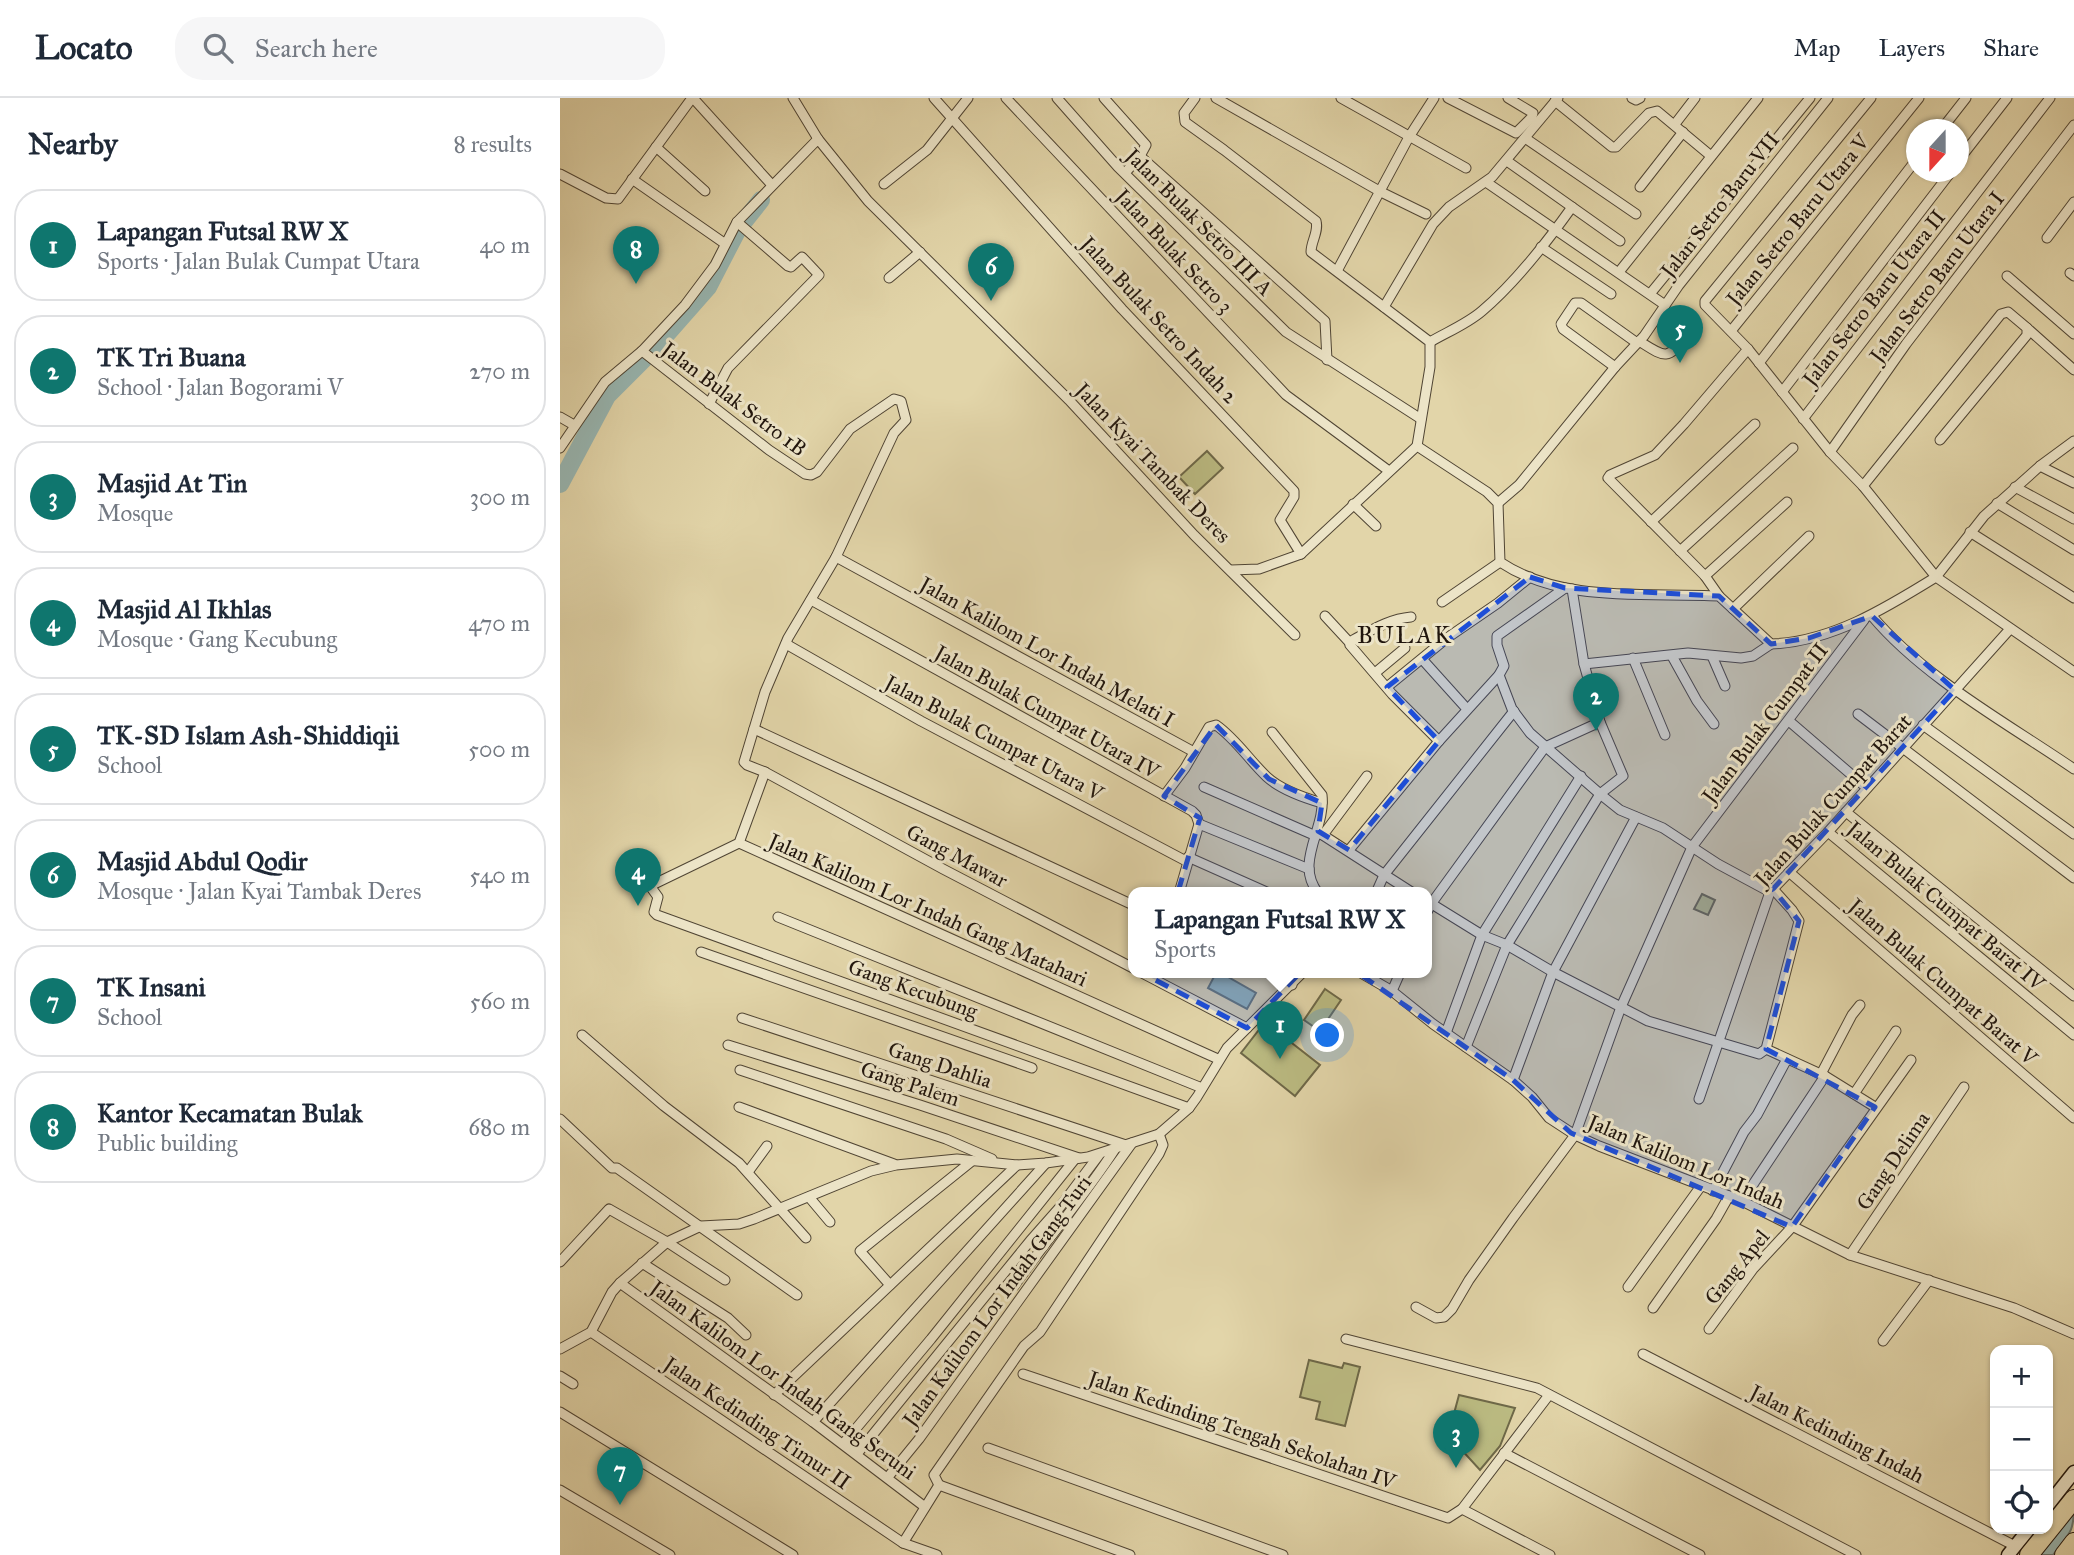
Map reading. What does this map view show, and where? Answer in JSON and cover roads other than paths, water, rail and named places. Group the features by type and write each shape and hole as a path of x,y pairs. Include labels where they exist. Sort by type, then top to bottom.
{"highway":[{"path":"2018,1552 2074,1499"},
{"path":"2064,1555 2074,1542"}],"main road":[{"path":"2053,1499 2074,1472"},
{"path":"2018,1552 2027,1534"}],"street":[{"path":"560,174 606,198 622,196 692,98 771,184"},
{"name":"Jalan Kyai Tambak Deres","path":"793,98 821,143 868,201 1069,400 1231,570 1259,569 1301,554 1417,446"},
{"path":"934,98 953,117"},
{"path":"884,184 927,150 968,98"},
{"name":"Jalan Bulak Setro 3","path":"1006,98 1286,395 1389,471"},
{"name":"Jalan Bulak Setro III A","path":"1057,98 1125,173 1286,332 1421,419"},
{"path":"1104,98 1145,142 1145,149 1125,173"},
{"path":"1195,98 1184,113 1185,122 1316,221 1317,232 1311,244 1311,253 1430,342"},
{"path":"1216,98 1381,192 1426,214"},
{"path":"1341,98 1466,168"},
{"path":"1337,271 1409,137 1434,98"},
{"path":"1448,98 1511,132 1519,132 1533,113 1508,98"},
{"path":"1632,98 1640,98"},
{"path":"1675,124 1695,98"},
{"path":"1619,272 1758,98"},
{"path":"1650,294 1810,98"},
{"name":"Jalan Setro Baru VII","path":"1498,503 1519,485 1640,340 1679,285 1828,98"},
{"path":"1871,98 1705,301 1705,305 1748,349 1830,452 1863,486 1936,577 2074,673"},
{"name":"Jalan Setro Baru Utara V","path":"1731,331 1919,98"},
{"path":"1950,119 1966,98"},
{"path":"1969,147 2007,98"},
{"name":"Jalan Setro Baru Utara II","path":"1803,419 2050,98"},
{"path":"1384,307 1433,224 1449,206 1486,182 1507,161 1557,100 1612,147 1616,147 1652,111 1657,111 1711,156"},
{"name":"Jalan Bulak Setro Indah 2","path":"953,117 1122,309 1294,491 1294,497 1280,520 1301,554"},
{"name":"Jalan Setro Baru Utara I","path":"1830,452 1906,344 2074,125"},
{"path":"1640,187 1684,132"},
{"path":"1525,138 1636,214"},
{"path":"560,448 573,425 605,382 642,352 685,304 715,265 724,243 771,184 821,143"},
{"path":"656,147 705,191"},
{"path":"1140,156 1325,321 1326,360"},
{"path":"1507,161 1620,241"},
{"path":"1759,363 1906,173"},
{"path":"632,179 724,243"},
{"path":"1486,182 1665,305"},
{"path":"1782,392 1943,182"},
{"path":"2047,238 2074,202"},
{"path":"1430,342 1480,313 1541,247 1572,207"},
{"path":"709,404 728,368 819,275 802,257 791,267 788,266 740,225"},
{"path":"1541,247 1611,294"},
{"path":"889,278 920,252"},
{"path":"2007,276 2074,334"},
{"path":"1615,367 1563,329 1561,324 1566,313 1575,303 1581,303 1661,353 1675,352 1684,337"},
{"path":"1863,486 2001,314 2008,312 2074,370"},
{"path":"1940,440 2027,335 2027,328"},
{"path":"1430,342 1430,367 1417,446 1487,492 1498,503 1500,562"},
{"path":"1748,349 1655,455 1609,476 1609,480 1705,576 1719,596 1771,644"},
{"name":"Jalan Bulak Setro 1B","path":"642,352 769,450 805,474 817,472 850,429 868,415 894,399 901,401 905,422 894,433 836,557"},
{"path":"560,417 573,425"},
{"path":"1651,522 1755,424"},
{"path":"1584,664 1688,653 1747,658 1771,644 1809,639 1869,617 1936,577 1970,532 1997,503 2074,441"},
{"path":"1680,551 1793,449"},
{"path":"2040,466 2074,483"},
{"path":"2015,487 2074,519"},
{"path":"1705,576 1787,502"},
{"path":"1997,503 2074,550"},
{"path":"1353,504 1377,526"},
{"path":"1970,532 2074,598"},
{"path":"1733,609 1809,536"},
{"path":"739,844 765,772 744,762 765,692 786,644 836,557"},
{"name":"Jalan Kalilom Lor Indah Melati I","path":"836,557 1194,752"},
{"path":"1500,562 1514,572 1569,589 1628,595 1719,596"},
{"path":"1442,602 1500,562"},
{"path":"1231,570 1295,635"},
{"path":"1387,687 1530,577"},
{"path":"1466,1047 1507,945 1600,794 1623,775 1600,722 1584,664 1569,589"},
{"path":"1349,850 1439,741 1499,676 1504,666 1497,636 1569,589"},
{"name":"Jalan Bulak Cumpat Utara IV","path":"811,600 1192,811 1199,824 1308,869"},
{"path":"1325,616 1350,643 1350,647 1439,741"},
{"path":"1350,643 1385,623 1411,617"},
{"path":"1869,617 1955,690 2074,769"},
{"name":"Jalan Bulak Cumpat II","path":"1416,1307 1436,1318 1444,1317 1452,1309 1469,1280 1575,1135 1620,1007 1692,847 1869,617"},
{"name":"Jalan Bulak Cumpat Barat","path":"1699,1099 1771,890 1828,832 2010,629"},
{"name":"Jalan Bulak Cumpat Utara V","path":"786,644 921,721 1187,859 1255,887"},
{"path":"1375,673 1405,648"},
{"path":"1672,656 1697,701 1714,724"},
{"path":"1712,656 1725,686"},
{"path":"1633,658 1665,735"},
{"path":"1422,659 1467,709"},
{"path":"1432,908 1648,1021 1755,1054 1766,1049 1799,921 1792,910 1771,890 1663,828 1620,810 1530,733 1514,711 1499,676"},
{"path":"1379,887 1384,875 1514,711"},
{"path":"1857,714 2074,878"},
{"path":"1789,721 1867,788"},
{"path":"1432,901 1545,747 1600,722"},
{"path":"1164,796 1185,768 1209,727 1216,724 1269,779 1310,800 1322,803"},
{"path":"1923,726 2074,835"},
{"path":"754,729 1128,903"},
{"path":"1272,732 1322,795 1319,834"},
{"name":"Gang Mawar","path":"765,772 1128,965"},
{"path":"1314,887 1310,881 1308,854 1319,834 1367,776"},
{"path":"1447,1033 1482,935 1581,776"},
{"path":"1204,787 1319,834 1349,850 1403,887"},
{"path":"1846,812 2074,996"},
{"path":"1513,1080 1553,972 1636,817"},
{"path":"1181,887 1199,824"},
{"name":"Jalan Bulak Cumpat Barat IV","path":"1828,832 2074,1035"},
{"name":"Gang Kecubung","path":"739,844 650,886 658,897 654,908 657,915 1189,1108"},
{"name":"Jalan Kalilom Lor Indah Gang Matahari","path":"739,844 1218,1059"},
{"name":"Jalan Bulak Cumpat Barat V","path":"1789,872 2074,1118"},
{"path":"778,918 1202,1088"},
{"path":"701,952 1032,1068"},
{"path":"1153,978 1247,1028"},
{"path":"1279,978 1292,985"},
{"path":"560,1349 591,1332 612,1292 642,1263 667,1242 701,1226 739,1224 872,1171 896,1165 923,1161 1017,1165 1046,1163 1078,1159 1159,1134 1189,1108 1218,1059 1298,978"},
{"name":"Jalan Kalilom Lor Indah","path":"1370,978 1392,991 1513,1080 1532,1097 1549,1118 1575,1135 1742,1201 1850,1255 2014,1308 2074,1334"},
{"path":"1392,991 1398,978"},
{"path":"1742,1201 1823,1075 1852,1014 1860,1005"},
{"name":"Gang Dahlia","path":"742,1018 1129,1144"},
{"path":"1854,1094 1896,1031"},
{"path":"582,1035 664,1106 748,1172 806,1238"},
{"name":"Gang Palem","path":"728,1045 920,1105 1078,1159"},
{"path":"1766,1049 1823,1075 1875,1107"},
{"path":"1713,1191 1787,1059"},
{"name":"Gang Apel","path":"1709,1329 1753,1269 1792,1227 1911,1059"},
{"path":"740,1070 946,1139 1000,1163"},
{"name":"Gang Delima","path":"1850,1255 1965,1087"},
{"path":"739,1107 896,1165"},
{"path":"560,1119 614,1168 701,1226 797,1296"},
{"path":"1130,1555 939,1485 934,1475 1024,1346 1040,1332 1159,1154 1163,1145 1159,1134"},
{"name":"Jalan Kalilom Lor Indah Gang Turi","path":"888,1477 919,1439 1129,1144"},
{"path":"748,1172 766,1146"},
{"path":"1014,1286 1066,1214 1093,1184 1115,1149"},
{"path":"857,1454 1060,1207 1100,1153"},
{"path":"843,1444 1078,1159"},
{"path":"890,1285 860,1251 972,1161"},
{"path":"813,1422 1022,1193 1046,1163"},
{"path":"774,1395 1017,1165"},
{"path":"1628,1287 1700,1186"},
{"path":"1653,1308 1730,1196"},
{"path":"809,1197 830,1222"},
{"path":"560,1270 560,1263 609,1209 667,1242 725,1280"},
{"path":"642,1263 728,1318 746,1335"},
{"path":"1883,1340 1929,1280"},
{"name":"Jalan Kalilom Lor Indah Gang Seruni","path":"620,1283 857,1454 925,1507"},
{"name":"Jalan Kedinding Timur II","path":"591,1332 904,1543 937,1555"},
{"path":"1346,1339 1537,1388 1856,1555"},
{"name":"Jalan Kedinding Indah","path":"1643,1354 2018,1552"},
{"name":"Jalan Kedinding Tengah Sekolahan IV","path":"1023,1374 1451,1517 1462,1509"},
{"path":"560,1376 573,1384"},
{"path":"1549,1395 1462,1509 1550,1555"},
{"path":"560,1412 793,1555"},
{"path":"988,1448 1283,1555"},
{"path":"1504,1453 1700,1555"},
{"path":"904,1543 939,1485"},
{"path":"560,1490 670,1555"},
{"path":"1830,1555 1837,1545"}],"water":[{"path":"1213,978 1230,978 1256,993 1247,1009 1208,988"},
{"path":"2074,1506 2070,1533 2053,1555 2037,1555"}],"waterway":[{"path":"649,354 708,287 738,229 761,200"},
{"path":"560,484 607,396 644,359"}],"place":[{"name":"Kantor Kecamatan Bulak","path":"636,284"},
{"name":"Masjid Abdul Qodir","path":"991,301"},
{"name":"TK-SD Islam Ash-Shiddiqii","path":"1680,363"},
{"name":"TK Tri Buana","path":"1596,731"},
{"name":"Masjid Al Ikhlas","path":"638,906"},
{"name":"Lapangan Futsal RW X","path":"1280,1059"},
{"name":"Masjid At Tin","path":"1456,1468"},
{"name":"TK Insani","path":"620,1505"}],"district":[{"name":"BULAK","path":"1405,635"}]}
